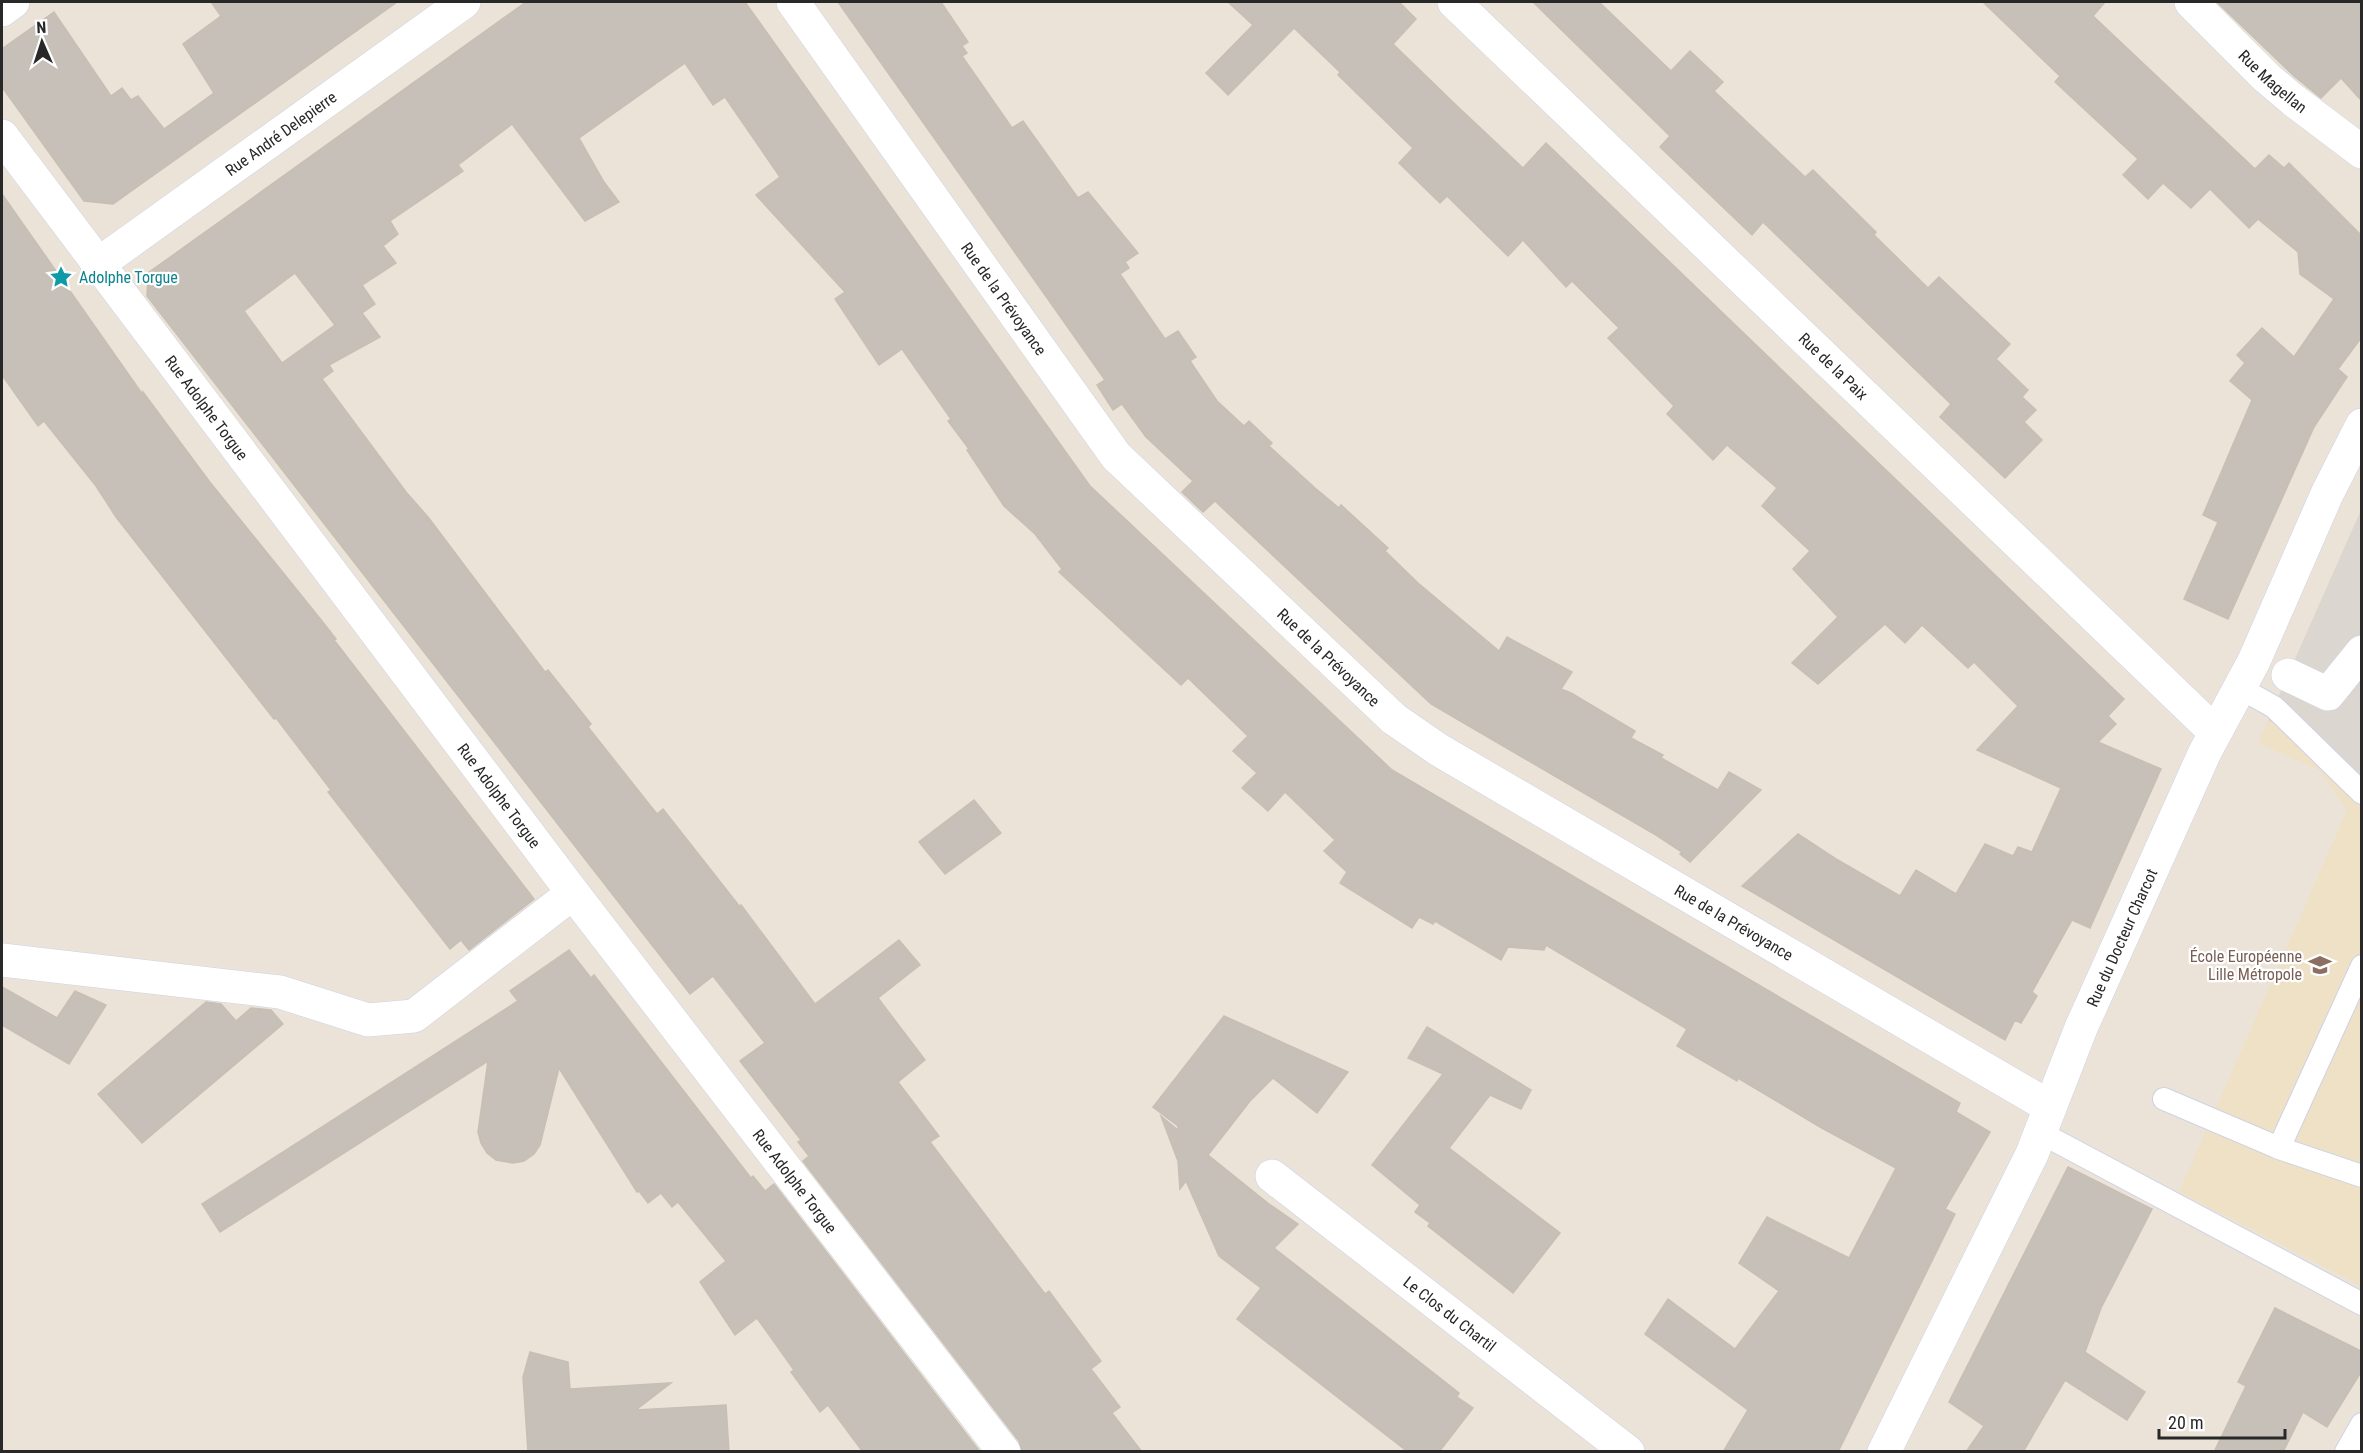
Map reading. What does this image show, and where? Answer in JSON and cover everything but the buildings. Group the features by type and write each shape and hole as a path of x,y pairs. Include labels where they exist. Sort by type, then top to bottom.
{"street":[{"path":"2,10 13,2"},
{"name":"Rue André Delepierre","path":"97,265 464,2"},
{"name":"Rue de la Prévoyance","path":"793,2 1116,456 1394,719 1439,750 2046,1120"},
{"name":"Rue de la Paix","path":"1454,2 2215,732"},
{"name":"Rue Magellan","path":"2191,2 2267,78 2361,152"},
{"name":"Rue Adolphe Torgue","path":"2,136 97,265 573,893 1004,1452"},
{"name":"Rue du Docteur Charcot","path":"1884,1452 2046,1120 2080,1028 2215,732 2254,661 2354,460 2361,425"},
{"path":"2288,675 2328,694 2361,652"},
{"path":"2,960 280,992 369,1020 414,1016 543,919 573,893"},
{"name":"Le Clos du Chartil","path":"1272,1176 1628,1452"}],"lane":[{"path":"2240,688 2274,707 2361,793"},
{"path":"2279,1148 2361,966"},
{"path":"2164,1100 2279,1148 2361,1176"},
{"path":"2046,1120 2361,1304"},
{"path":"2346,1452 2361,1424"}],"shaded area":[{"name":"École Européenne Lille Métropole","path":"2361,510 2361,1286 2179,1192 2347,810 2319,770 2258,743"},
{"path":"2361,510 2361,774 2337,757 2268,720"}],"place":[{"name":"Adolphe Torgue","path":"61,277"},
{"name":"École Européenne Lille Métropole","path":"2320,965"}]}
